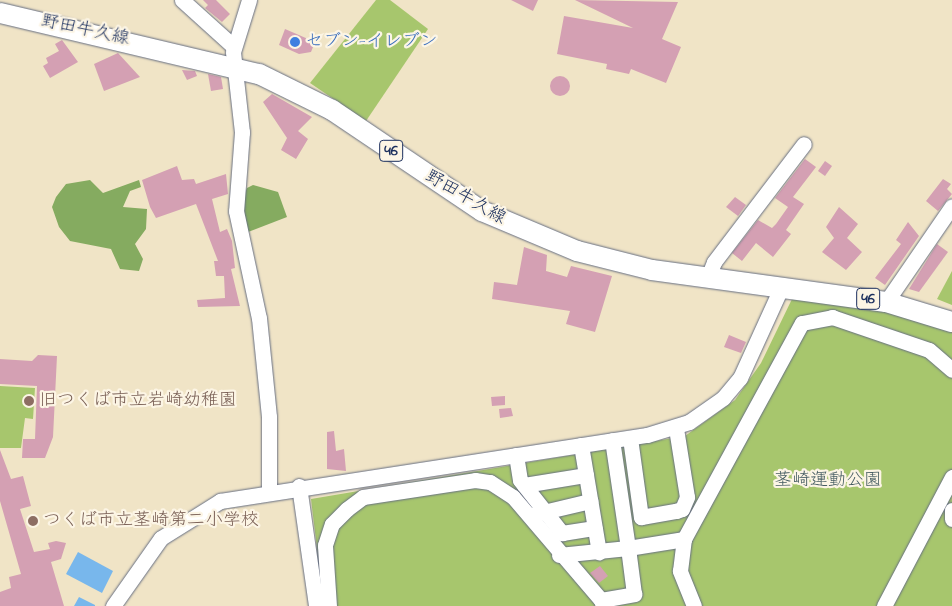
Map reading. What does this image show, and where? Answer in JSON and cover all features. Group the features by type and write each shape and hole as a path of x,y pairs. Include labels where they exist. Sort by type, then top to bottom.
{"main road":[{"name":"野田牛久線","path":"0,13 233,55 302,92 442,187 528,232 624,264 886,302 952,322"}],"street":[{"path":"182,0 233,55"},
{"path":"249,0 233,55 242,132 236,211 259,318 269,417 269,491"},
{"path":"708,277 714,262 804,144"},
{"path":"886,302 952,206"},
{"path":"113,606 150,550 180,522 220,502 299,486 630,438 676,428 712,408 740,378 782,286"},
{"path":"694,606 680,571 684,540 802,323 832,317 929,350 952,370"},
{"path":"630,438 641,517 676,511 682,509 687,497 676,428"},
{"path":"516,455 524,485 536,513 559,555 602,603 634,594 612,440"},
{"path":"581,445 595,528 594,553 584,582"},
{"path":"524,485 586,476"},
{"path":"884,606 952,477"},
{"path":"330,606 325,545 332,524 363,497 490,482 562,533 595,528"},
{"path":"299,486 316,606"},
{"path":"536,513 590,501"},
{"path":"952,510 952,519"},
{"path":"559,555 594,553 684,540"}],"green space":[{"path":"376,0 390,0 428,29 366,121 310,83"},
{"path":"90,180 103,193 139,180 141,187 130,191 123,207 147,209 146,229 135,244 143,259 139,271 120,269 111,249 70,241 59,227 52,207 56,197 66,184"},
{"path":"253,185 278,192 287,217 248,232 242,200 247,188"},
{"path":"952,271 952,305 937,299"},
{"name":"茎崎運動公園","path":"792,299 891,312 952,332 952,606 324,606 311,499 685,436 735,400 761,363"},
{"path":"0,386 35,388 33,419 25,418 21,448 0,448"}],"water":[{"path":"78,552 113,571 102,593 66,574"},
{"path":"79,597 95,605 95,606 74,606"}],"building":[{"path":"203,0 216,0 230,14 222,22 205,8 208,5"},
{"path":"511,0 538,0 533,11"},
{"path":"575,0 678,2 662,39 681,47 666,83 631,69 629,74 606,69 607,64 557,54 564,16 633,28"},
{"name":"セブン-イレブン","path":"285,29 315,42 311,52 299,54 279,45"},
{"path":"62,40 78,62 50,78 43,66 48,63 46,58 59,51 55,44"},
{"path":"118,53 140,77 104,91 94,64"},
{"path":"182,70 195,71 197,76 187,80"},
{"path":"208,74 221,77 223,89 211,91"},
{"path":"556,76 564,76 570,82 570,90 564,96 556,96 550,90 550,82"},
{"path":"272,94 312,117 298,131 308,139 296,159 281,150 287,138 263,102"},
{"path":"805,159 816,167 793,197 804,204 786,230 791,234 773,257 756,243 742,261 732,253 758,220 772,228 776,224 788,207 775,198"},
{"path":"825,161 832,166 825,176 818,171"},
{"path":"177,166 182,180 194,179 196,184 226,174 228,194 212,199 220,232 227,229 232,241 235,268 231,269 240,306 198,307 197,300 225,298 224,276 216,276 214,261 218,261 196,204 156,218 150,207 142,180"},
{"path":"943,179 951,184 947,189 952,194 938,211 926,201"},
{"path":"735,197 746,205 738,216 726,207"},
{"path":"839,207 858,224 847,238 862,252 846,270 822,252 834,238 826,227"},
{"path":"908,222 919,236 885,285 875,278 901,244 896,240"},
{"path":"937,244 948,252 919,292 909,289"},
{"path":"524,247 547,255 546,271 567,277 571,266 612,276 595,332 566,324 570,311 492,299 494,282 517,285"},
{"path":"729,335 746,342 741,353 724,347"},
{"path":"38,355 57,356 53,437 45,458 22,458 23,439 35,439 37,386 0,384 0,359 32,361"},
{"path":"505,396 505,405 492,406 491,397"},
{"path":"511,408 513,416 500,418 499,409"},
{"path":"334,431 336,451 344,449 346,471 327,469 327,432"},
{"path":"0,450 11,479 23,476 31,506 20,509 34,552 50,549 48,543 56,541 66,543 61,559 51,562 64,606 0,606 0,592 11,588 9,577 21,574 0,501"},
{"path":"600,566 608,576 599,583 590,573"}],"place":[{"name":"セブン-イレブン","path":"295,42"},
{"name":"旧つくば市立岩崎幼稚園","path":"29,401"},
{"name":"つくば市立茎崎第二小学校","path":"33,521"}]}
